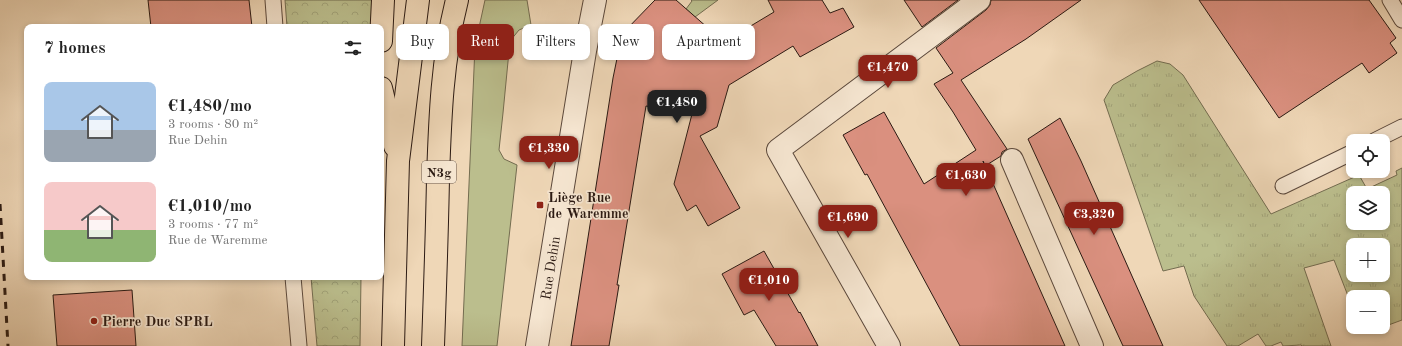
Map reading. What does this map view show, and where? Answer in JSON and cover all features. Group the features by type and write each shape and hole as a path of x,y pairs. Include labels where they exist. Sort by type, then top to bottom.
{"main road":[{"path":"382,24 383,0"},
{"path":"393,346 398,160 418,0"},
{"name":"N3g","path":"433,346 441,106 444,65 451,21 457,0"},
{"path":"384,101 398,160"}],"street":[{"name":"Rue Dehin","path":"537,346 585,51 595,0"},
{"path":"889,346 778,150 979,0"},
{"path":"1012,160 1092,346"}],"lane":[{"path":"273,0 275,24"},
{"path":"1390,0 1402,20"},
{"path":"1389,134 1402,128"},
{"path":"1283,186 1346,155"},
{"path":"293,280 299,346"}],"green space":[{"path":"285,0 373,0 372,24 287,24"},
{"path":"485,0 527,0 531,24 522,24 522,29 514,36 514,24 480,24"},
{"path":"691,0 718,0 695,17 686,9 692,1"},
{"path":"474,60 508,60 499,150 504,159 517,165 497,346 462,346"},
{"path":"1157,61 1170,64 1183,75 1271,214 1352,178 1361,178 1365,186 1346,186 1346,230 1390,230 1390,186 1373,186 1397,175 1396,171 1402,168 1402,320 1390,324 1390,290 1346,291 1334,260 1304,268 1331,346 1283,346 1281,342 1271,346 1266,346 1258,334 1238,346 1227,346 1194,296 1184,266 1163,271 1104,100 1113,85"},
{"path":"311,280 361,280 360,346 317,346"}],"building":[{"path":"148,0 249,0 252,24 151,24"},
{"path":"655,0 676,0 703,24 662,24 662,60 755,60 754,24 774,12 768,0 822,0 830,13 843,8 854,27 800,57 793,46 729,85 717,127 700,136 740,208 708,226 696,205 687,211 674,184 692,114 646,106 617,285 619,285 609,346 571,346 617,60 654,60 654,24 632,24"},
{"path":"904,0 958,0 922,27"},
{"path":"991,0 1081,0 1026,39 961,80 1007,149 1002,152 1001,156 985,166 1065,346 960,346 867,174 865,175 843,135 884,112 924,184 976,150 934,84 953,73 936,48 986,10 990,5"},
{"path":"1199,0 1369,0 1396,38 1390,43 1397,53 1369,73 1362,63 1279,118"},
{"path":"1060,118 1081,161 1163,346 1123,346 1028,139"},
{"path":"764,251 818,346 776,346 754,310 744,315 722,274"},
{"name":"Pierre Duc SPRL","path":"132,290 136,346 57,346 53,295"}],"railway":[{"path":"0,204 8,346"}],"place":[{"name":"Liège Rue de Waremme","path":"540,205"},
{"name":"Pierre Duc SPRL","path":"94,321"}]}
